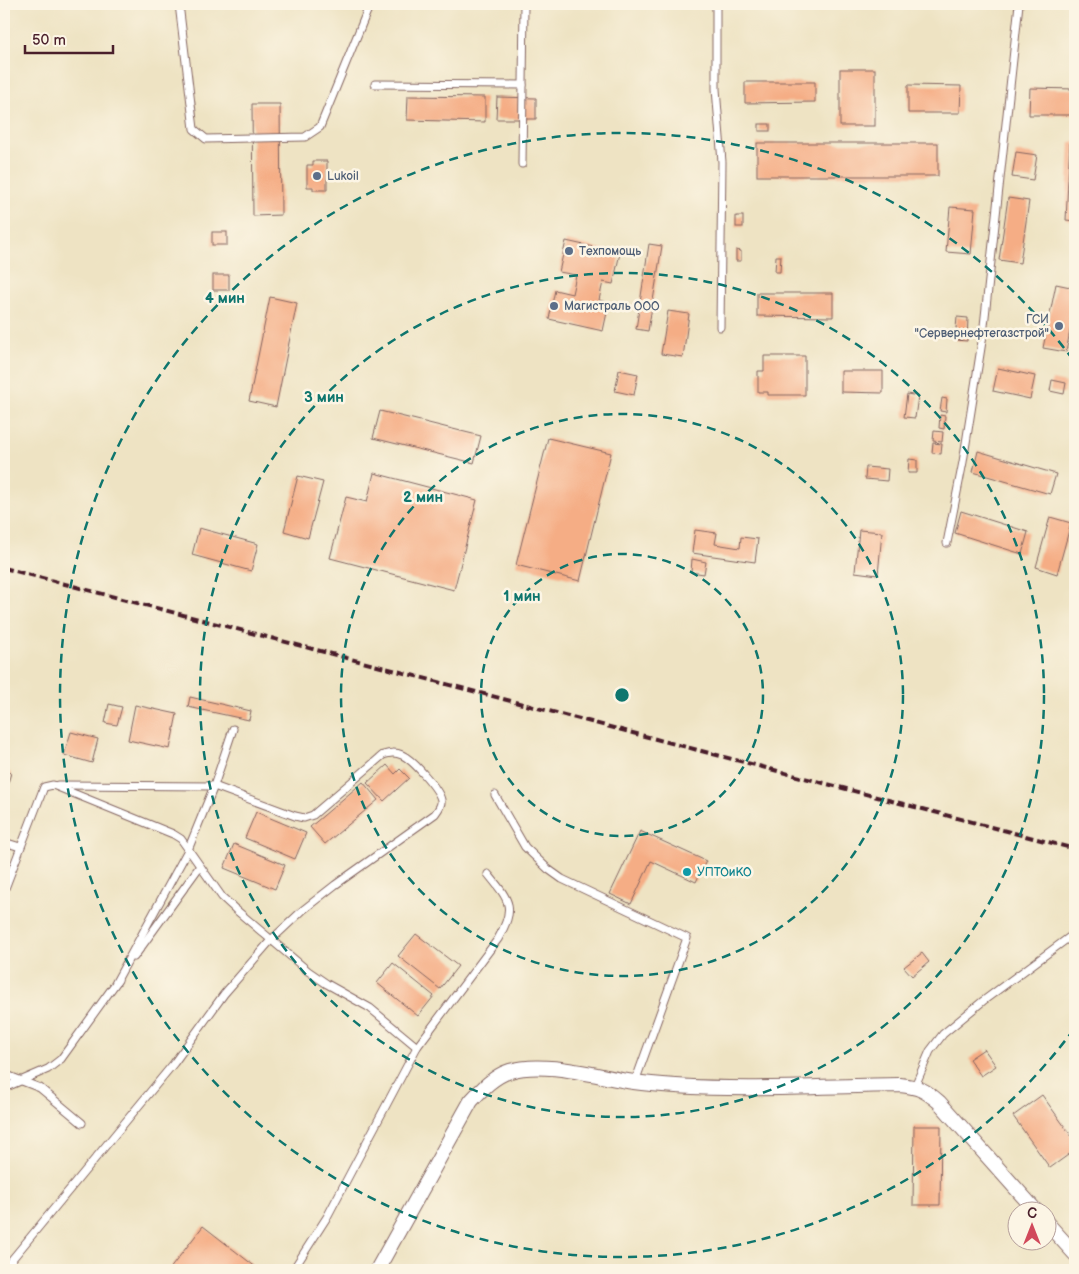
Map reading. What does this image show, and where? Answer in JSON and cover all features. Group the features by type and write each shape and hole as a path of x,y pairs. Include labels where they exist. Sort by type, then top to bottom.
{"street":[{"path":"377,1270 471,1101 483,1087 495,1078 510,1071 541,1068 585,1073 635,1082 718,1088 915,1086 927,1091 939,1102 1028,1202"},
{"path":"1056,1233 1075,1254"}],"lane":[{"path":"179,4 194,129 206,139 305,137 320,127 370,4"},
{"path":"522,164 524,4"},
{"path":"716,4 716,89 722,162 720,327"},
{"path":"947,543 963,462 983,335 1019,4"},
{"path":"375,84 523,85"},
{"path":"116,982 188,850 214,786 233,729"},
{"path":"4,891 44,787 53,785 214,786 304,818 312,815 383,755 392,753 403,755 414,762 435,788 441,800 440,807 435,814 335,885 303,910 271,940 224,994 174,1063 4,1269"},
{"path":"53,785 181,839 222,897 271,940 320,979 370,1008 417,1047"},
{"path":"495,795 525,847 548,869 562,879 687,938 635,1082"},
{"path":"4,842 20,847"},
{"path":"4,1088 48,1069 61,1059 200,866"},
{"path":"293,1270 327,1217 417,1047 498,939 506,924 509,910 506,897 488,874"},
{"path":"915,1086 930,1051 943,1034 983,1001 1075,932"},
{"path":"4,1074 40,1088 82,1123"}],"building":[{"path":"840,69 875,69 875,126 840,126"},
{"path":"745,82 815,82 815,102 745,103"},
{"path":"908,85 961,86 960,113 908,113"},
{"path":"1030,88 1075,89 1075,115 1029,115"},
{"path":"408,96 485,97 485,122 407,120"},
{"path":"497,97 536,98 536,119 496,119"},
{"path":"252,104 280,104 281,215 253,216"},
{"path":"759,124 770,124 770,131 759,131"},
{"path":"1070,142 1075,142 1075,221 1066,220"},
{"path":"757,143 938,143 938,176 757,176"},
{"path":"1016,152 1037,155 1033,180 1012,177"},
{"name":"Lukoil","path":"313,161 327,161 327,190 313,190 313,187 307,187 307,165 313,165"},
{"path":"1008,198 1029,201 1020,263 999,260"},
{"path":"950,207 975,209 971,254 946,252"},
{"path":"736,216 743,216 743,227 736,227"},
{"path":"212,232 227,232 227,245 212,245"},
{"path":"566,241 620,253 613,284 603,282 599,300 609,303 603,331 549,319 555,290 572,294 576,275 559,272"},
{"path":"649,244 662,246 648,331 636,329"},
{"path":"736,250 741,251 741,261 736,261"},
{"path":"776,256 781,256 780,272 775,272"},
{"path":"213,275 229,275 229,290 213,290"},
{"name":"ГСИ \"Сервернефтегазстрой\"","path":"1056,284 1075,288 1075,305 1066,352 1043,348"},
{"path":"757,293 833,293 833,317 757,316"},
{"path":"270,297 297,303 276,407 249,401"},
{"path":"668,311 689,314 683,357 661,354"},
{"path":"957,317 968,318 967,341 955,340"},
{"path":"764,356 805,356 805,395 768,395 768,392 758,392 758,371 764,371"},
{"path":"998,368 1035,376 1030,399 993,391"},
{"path":"619,370 638,374 634,395 615,391"},
{"path":"841,371 883,371 883,393 841,392"},
{"path":"1052,380 1066,383 1064,394 1050,391"},
{"path":"907,394 918,396 915,418 904,417"},
{"path":"942,398 947,399 946,412 940,411"},
{"path":"380,411 481,436 474,463 373,438"},
{"path":"940,415 945,416 944,429 939,428"},
{"path":"934,431 943,432 942,442 933,441"},
{"path":"548,438 611,453 580,581 516,565"},
{"path":"933,443 942,444 941,454 932,453"},
{"path":"978,451 1056,474 1050,494 973,472"},
{"path":"909,459 917,460 917,473 908,473"},
{"path":"866,467 888,469 887,481 865,479"},
{"path":"374,473 477,500 454,590 330,558 346,497 367,502"},
{"path":"298,476 323,482 308,538 284,531"},
{"path":"961,511 1028,532 1022,554 955,533"},
{"path":"1050,517 1071,523 1057,574 1036,567"},
{"path":"199,528 258,544 251,571 192,555"},
{"path":"695,530 717,533 715,544 740,548 741,537 758,539 755,562 692,553"},
{"path":"859,530 882,532 878,575 855,572"},
{"path":"692,559 706,562 704,574 691,572"},
{"path":"190,697 251,711 249,720 188,707"},
{"path":"109,704 122,707 117,725 105,723"},
{"path":"135,705 177,714 170,749 128,740"},
{"path":"71,732 98,739 92,763 64,755"},
{"path":"387,765 395,774 400,769 409,778 384,801 367,783"},
{"path":"4,771 11,773 8,783 4,782"},
{"path":"363,782 378,800 325,844 310,827"},
{"path":"256,812 306,833 295,859 245,838"},
{"name":"УПТОиКО","path":"640,831 706,861 696,882 651,861 631,904 610,894"},
{"path":"234,844 285,865 275,889 224,868"},
{"path":"416,934 458,966 440,989 398,956"},
{"path":"922,953 929,962 912,976 904,967"},
{"path":"393,963 434,996 418,1016 377,983"},
{"path":"984,1049 996,1066 981,1076 969,1059"},
{"path":"1042,1095 1075,1141 1075,1150 1050,1168 1013,1116"},
{"path":"914,1126 941,1126 940,1205 913,1205"},
{"path":"203,1226 257,1268 255,1270 169,1270"}],"railway":[{"path":"4,568 1075,849"}],"place":[{"name":"Lukoil","path":"317,176"},
{"name":"Техпомощь","path":"569,251"},
{"name":"Магистраль ООО","path":"554,306"},
{"name":"ГСИ \"Сервернефтегазстрой\"","path":"1059,326"},
{"name":"УПТОиКО","path":"687,872"}]}
